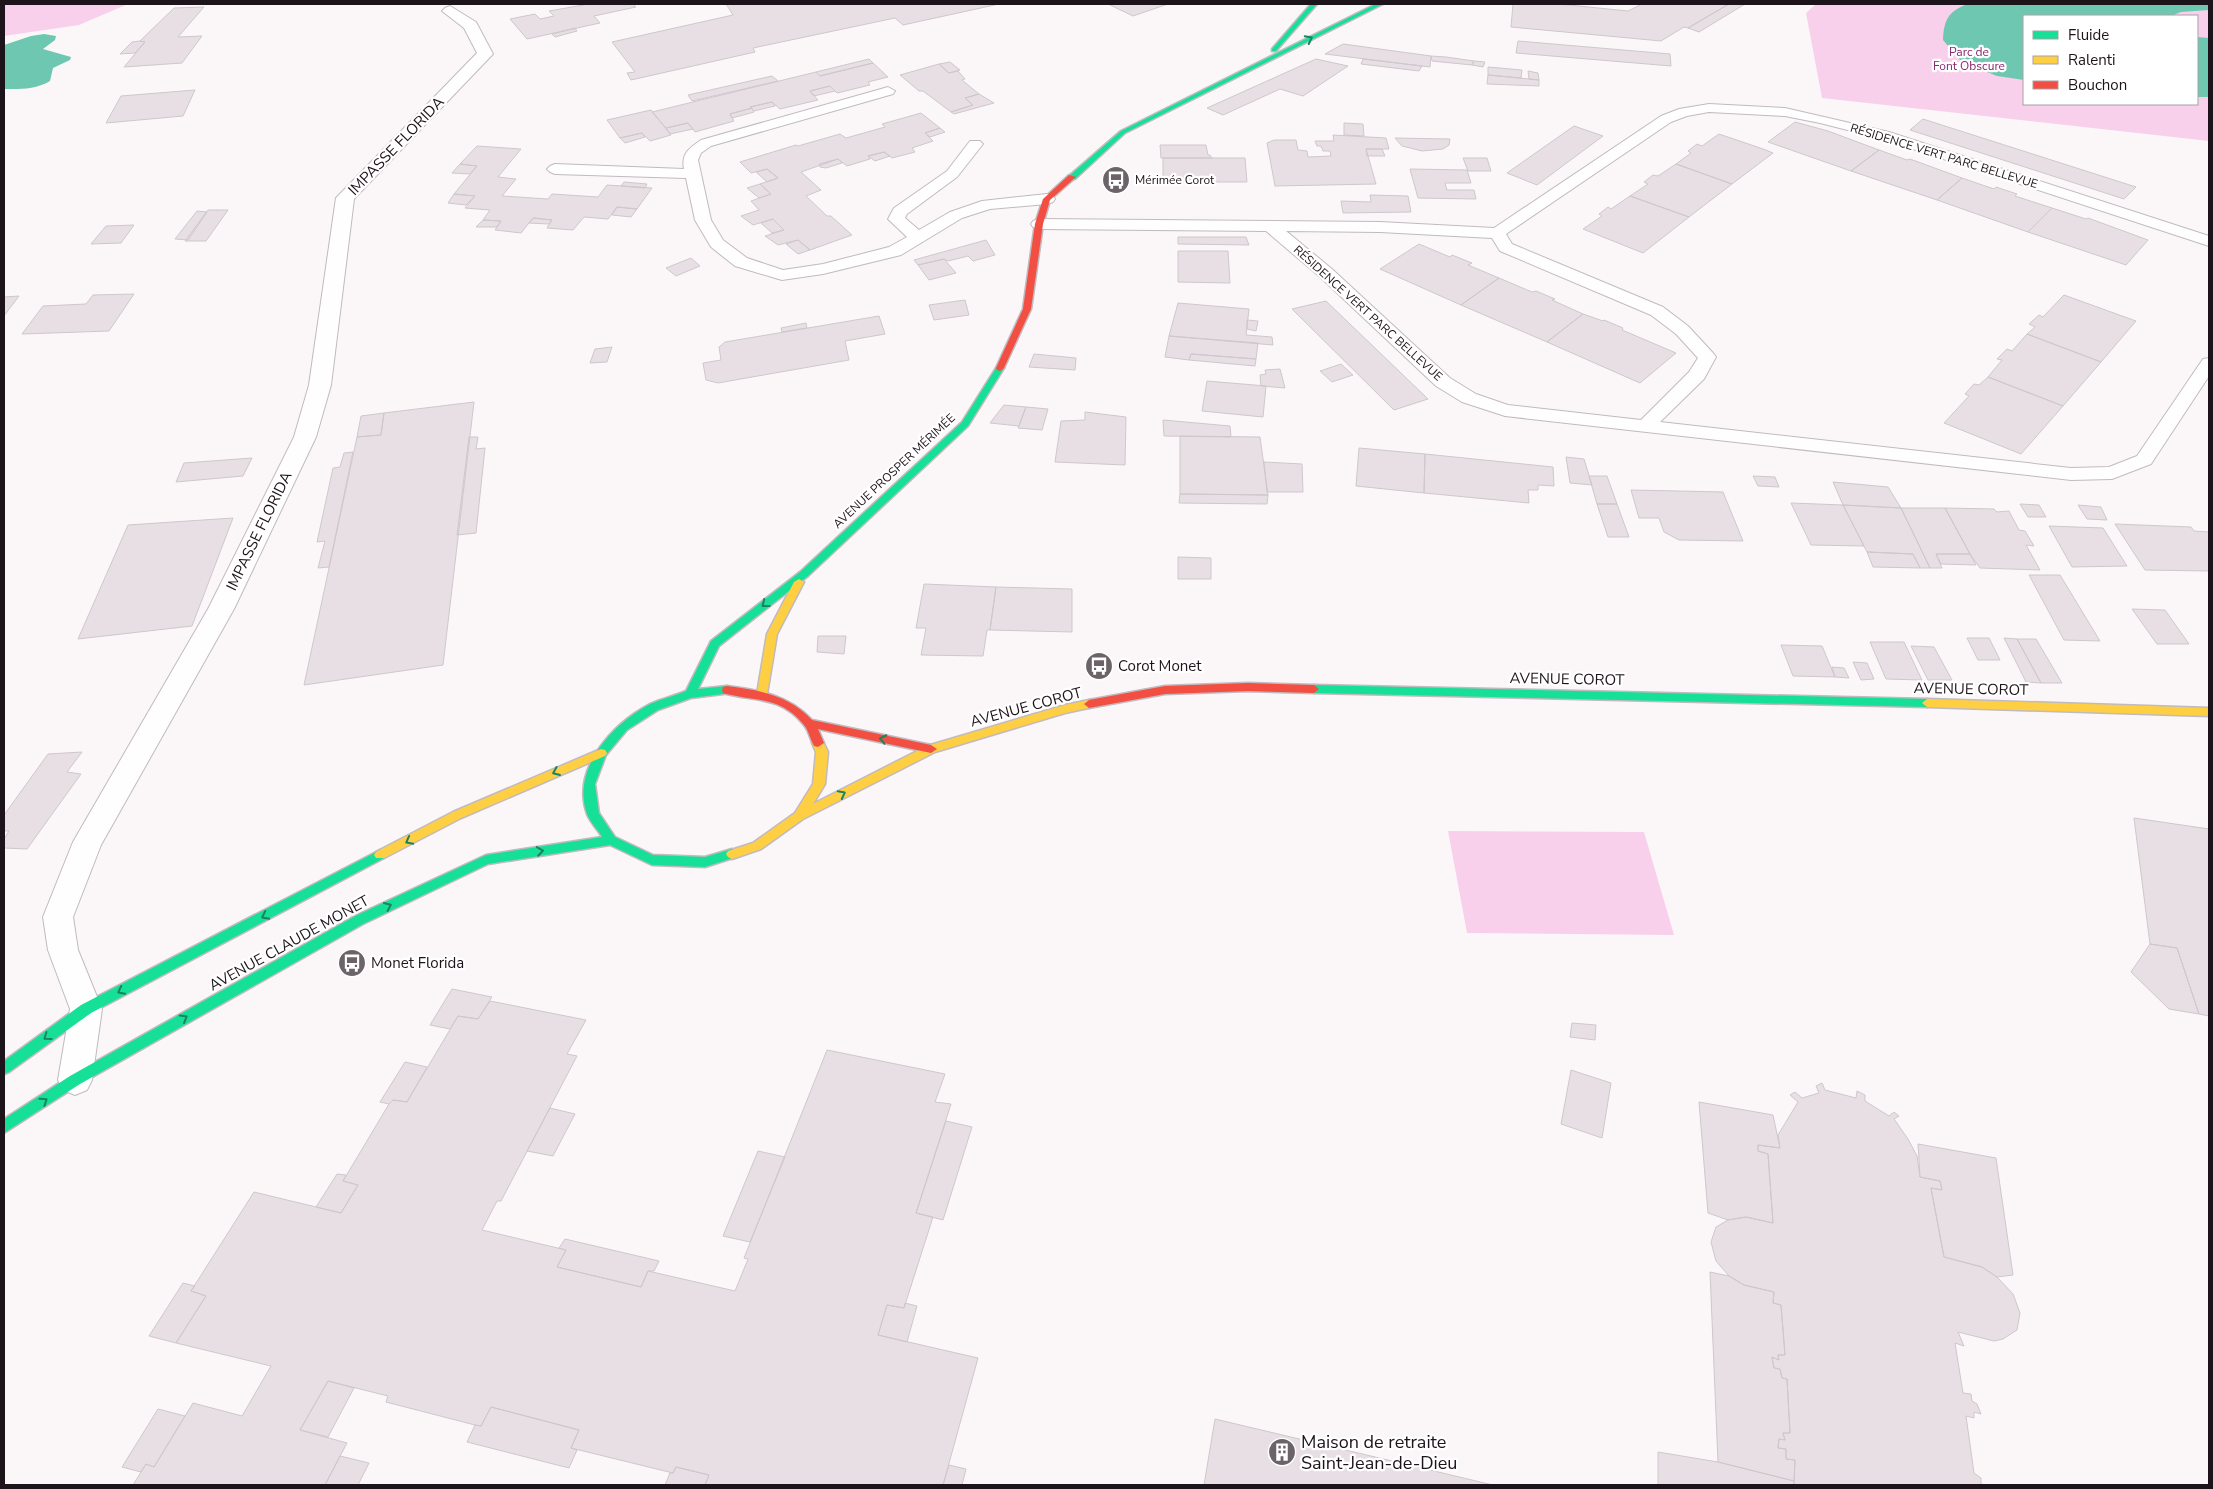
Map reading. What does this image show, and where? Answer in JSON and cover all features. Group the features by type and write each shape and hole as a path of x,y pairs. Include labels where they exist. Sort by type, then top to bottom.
{"street":[{"path":"1265,61 1314,4"},
{"path":"1047,198 1123,132 1380,4"},
{"name":"IMPASSE FLORIDA","path":"86,1009 63,950 58,917 88,842 116,796 221,609 305,437 320,385 345,198 485,54 471,25 450,11"},
{"name":"AVENUE PROSPER MÉRIMÉE","path":"690,694 714,644 804,574 965,424 1001,367 1027,309 1039,224 1047,198"},
{"name":"AVENUE PROSPER MÉRIMÉE","path":"762,694 772,634 804,574"},
{"name":"AVENUE COROT","path":"799,816 931,749 1065,710 1165,690 1248,687 2209,712"},
{"path":"727,690 762,694 789,706 810,723 822,752 819,784 799,816 757,846 705,862 652,860 611,840 593,814 589,784 601,753 623,727 654,707 690,694 727,690"},
{"name":"AVENUE COROT","path":"810,723 931,749"},
{"path":"4,1068 86,1009 457,815 601,753"},
{"name":"AVENUE CLAUDE MONET","path":"4,1128 75,1080 359,920 486,860 611,840"},
{"path":"75,1080 86,1009"}],"lane":[{"path":"888,91 706,143 694,151 690,160 703,220 717,244 740,262 782,275 823,269 895,251 956,215 988,204 1047,198"},
{"name":"RÉSIDENCE VERT PARC BELLEVUE","path":"1039,224 1380,227 1498,232 1666,119 1684,112 1709,108 1785,112 1884,135 2209,241"},
{"path":"917,237 896,219 900,211 952,174 975,144"},
{"path":"555,169 693,174"},
{"name":"RÉSIDENCE VERT PARC BELLEVUE","path":"1270,226 1326,273 1443,382 1469,398 1505,410 2071,474 2112,472 2144,460 2209,363"},
{"path":"1498,232 1506,247 1657,311 1682,330 1706,357 1697,375 1646,426"}],"green space":[{"path":"4,4 128,4 79,25 4,36"},
{"name":"Parc de Font Obscure","path":"1816,4 2209,4 2209,141 1822,98 1806,13"},
{"path":"1448,831 1644,832 1674,935 1467,933"}],"shaded area":[{"path":"1968,4 2209,4 2209,10 2181,12 2174,15 2023,15 2023,80 1997,76 1962,62 1943,40 1948,17"},
{"path":"44,34 56,36 55,40 43,49 71,57 70,60 53,68 50,81 44,84 27,88 4,89 4,45 31,36"},
{"path":"2198,37 2209,38 2209,97 2198,97"}],"building":[{"path":"589,4 633,4 636,7 594,16 600,23 527,39 510,19 535,14 540,19 554,16 549,11"},
{"path":"726,4 999,4 903,25 895,18 753,48 755,52 631,80 627,73 635,72 612,42 733,15"},
{"path":"1108,4 1168,4 1133,16"},
{"path":"1513,4 1559,4 1628,11 1642,4 1729,4 1661,41 1511,27"},
{"path":"1729,4 1745,4 1699,32 1688,28"},
{"path":"204,7 178,37 202,36 182,63 124,67 145,42 140,41 174,8"},
{"path":"575,28 577,31 555,37 552,34"},
{"path":"1518,41 1670,54 1671,66 1516,53"},
{"path":"132,42 145,42 135,53 120,54"},
{"path":"1343,44 1431,56 1430,67 1325,54"},
{"path":"1431,56 1474,61 1472,65 1432,61"},
{"path":"869,59 873,63 820,76 816,72"},
{"path":"1316,59 1348,66 1303,96 1280,89 1223,115 1207,108"},
{"path":"1363,59 1422,66 1419,71 1361,64"},
{"path":"1474,61 1485,62 1483,67 1472,65"},
{"path":"950,62 960,70 949,73 939,64"},
{"path":"873,63 888,77 868,82 870,85 837,93 830,86 810,91 818,100 780,109 772,102 750,107 752,108 730,114 734,121 695,132 688,123 666,128 652,112 816,72 820,76"},
{"path":"939,64 949,73 958,71 965,79 962,80 979,94 965,98 973,105 951,112 923,91 919,91 900,75"},
{"path":"1488,67 1522,70 1521,78 1488,75"},
{"path":"1528,71 1538,73 1539,80 1529,79"},
{"path":"1488,75 1539,80 1539,86 1487,84"},
{"path":"772,76 778,81 692,101 688,95"},
{"path":"830,86 835,91 814,96 810,91"},
{"path":"195,90 183,116 106,123 121,96"},
{"path":"979,94 994,103 954,114 951,112 973,105 965,98"},
{"path":"772,102 775,106 754,111 750,107"},
{"path":"752,108 754,112 732,118 730,114"},
{"path":"651,110 671,135 650,141 642,133 620,138 607,120"},
{"path":"921,113 940,128 925,133 933,141 912,148 915,152 892,158 884,152 868,156 870,159 847,166 838,159 801,172 821,190 806,196 827,216 831,216 852,235 810,250 798,240 778,245 765,236 784,230 773,219 753,225 741,216 759,210 751,201 771,194 760,184 778,178 767,169 751,173 740,162 840,134 846,138 885,127 882,124"},
{"path":"1923,119 2136,187 2124,199 1910,130"},
{"path":"1795,122 1828,131 1879,150 1851,171 1768,142"},
{"path":"688,123 693,129 670,134 666,128"},
{"path":"1344,123 1363,124 1364,136 1344,135"},
{"path":"1574,126 1603,136 1537,185 1507,173"},
{"path":"940,128 945,132 930,137 925,133"},
{"path":"642,133 645,137 625,143 620,138"},
{"path":"1719,134 1773,153 1732,184 1676,164 1691,153 1688,151 1697,144 1702,146"},
{"path":"1333,135 1386,138 1389,149 1366,149 1376,184 1275,186 1267,143 1274,140 1296,140 1298,150 1307,151 1308,157 1331,156 1330,151 1323,151 1321,146 1317,146 1315,141 1334,141"},
{"path":"1395,138 1450,139 1449,145 1443,149 1422,151 1402,146"},
{"path":"1160,145 1206,145 1208,155 1212,158 1161,158"},
{"path":"477,146 521,149 498,177 516,179 502,196 548,199 552,194 598,197 607,185 652,188 637,209 617,207 608,219 584,217 573,230 547,228 552,220 533,218 521,233 495,230 501,221 483,220 490,210 465,208 475,196 454,194 477,166 460,164"},
{"path":"1366,149 1382,149 1385,156 1367,156"},
{"path":"1879,150 1962,178 1937,200 1851,171"},
{"path":"884,152 890,156 875,161 868,156"},
{"path":"1163,158 1245,158 1247,182 1163,182"},
{"path":"1463,158 1487,158 1491,171 1468,171"},
{"path":"838,159 842,163 826,168 820,167 819,164"},
{"path":"460,164 477,166 470,174 452,173"},
{"path":"1676,164 1732,184 1689,217 1630,196 1648,184 1644,182 1653,175 1658,176"},
{"path":"767,169 778,178 767,182 756,172"},
{"path":"1410,169 1467,170 1471,183 1445,183 1447,190 1474,190 1476,199 1418,198"},
{"path":"1962,178 1994,189 1996,187 2017,194 2015,196 2052,208 2028,232 1937,200"},
{"path":"624,182 647,184 645,188 621,186"},
{"path":"760,184 771,194 759,198 747,188"},
{"path":"454,194 475,196 466,205 448,203"},
{"path":"1370,195 1408,196 1411,212 1343,213 1341,201 1371,202"},
{"path":"1630,196 1689,217 1643,253 1583,229 1602,216 1599,214 1608,207 1611,209"},
{"path":"617,207 637,209 631,217 612,215"},
{"path":"2052,208 2088,218 2148,240 2126,265 2028,232"},
{"path":"208,210 228,210 206,241 185,241"},
{"path":"197,211 207,212 188,240 175,239"},
{"path":"533,218 552,220 549,224 529,223"},
{"path":"773,219 784,230 772,233 761,223"},
{"path":"483,220 501,221 497,227 476,227"},
{"path":"134,225 121,243 91,244 106,226"},
{"path":"1178,237 1246,237 1249,245 1178,244"},
{"path":"798,240 810,250 798,254 786,244"},
{"path":"986,240 995,255 973,261 968,256 918,265 914,260"},
{"path":"1419,244 1450,257 1452,255 1472,263 1468,265 1499,278 1461,305 1380,269"},
{"path":"1178,251 1228,251 1230,283 1178,282"},
{"path":"691,258 700,266 676,276 666,268"},
{"path":"944,259 956,273 929,280 918,265"},
{"path":"1499,278 1532,292 1536,291 1555,299 1552,300 1583,314 1547,342 1461,305"},
{"path":"134,294 109,331 22,334 43,306 86,304 93,295"},
{"path":"2064,295 2136,321 2101,362 2027,334 2035,327 2029,324 2039,315 2043,317"},
{"path":"19,296 4,316 4,297"},
{"path":"965,300 969,315 934,320 929,305"},
{"path":"1326,301 1428,399 1394,410 1292,309"},
{"path":"1178,303 1249,309 1246,335 1272,337 1273,345 1169,336"},
{"path":"1583,314 1604,320 1623,328 1622,330 1676,353 1640,383 1547,342"},
{"path":"879,316 885,334 845,341 849,360 718,383 706,380 703,363 721,360 719,347 725,342"},
{"path":"1247,320 1258,321 1256,331 1247,329"},
{"path":"806,323 807,328 782,332 781,328"},
{"path":"2027,334 2101,362 2063,406 1988,377 2002,360 1997,359 2007,349 2012,351"},
{"path":"1169,336 1258,343 1256,359 1191,354 1189,360 1165,357"},
{"path":"612,347 607,362 590,363 595,349"},
{"path":"1034,354 1076,358 1075,370 1029,367"},
{"path":"1191,354 1256,359 1255,366 1189,360"},
{"path":"1341,364 1353,375 1332,382 1320,371"},
{"path":"1280,369 1285,388 1261,386 1260,375 1266,374 1265,370"},
{"path":"1988,377 2063,406 2021,454 1944,423 1969,396 1965,394 1974,384 1979,385"},
{"path":"1207,381 1266,386 1263,417 1202,411"},
{"path":"474,402 443,665 304,685 357,437 381,435 384,413"},
{"path":"1004,405 1026,407 1019,426 990,423"},
{"path":"1026,407 1048,409 1042,430 1018,428"},
{"path":"1085,412 1126,417 1125,465 1055,462 1061,421 1085,420"},
{"path":"384,413 381,435 357,437 361,416"},
{"path":"1163,420 1230,426 1231,437 1164,436"},
{"path":"1180,436 1260,437 1268,495 1180,494"},
{"path":"469,437 478,437 476,449 485,448 476,533 457,535"},
{"path":"1359,448 1425,454 1424,493 1356,486"},
{"path":"353,452 329,567 318,568 325,541 317,542 333,468 340,467 344,453"},
{"path":"1425,454 1553,467 1554,486 1538,485 1538,490 1528,490 1529,503 1424,493"},
{"path":"1566,457 1584,459 1592,485 1570,483"},
{"path":"252,458 243,476 176,482 184,463"},
{"path":"1264,462 1302,464 1303,492 1267,492"},
{"path":"1589,476 1607,476 1617,504 1597,504"},
{"path":"1753,476 1775,477 1779,487 1758,486"},
{"path":"1833,482 1888,487 1901,508 1843,505"},
{"path":"1631,490 1723,492 1743,541 1679,540 1664,532 1659,518 1639,518"},
{"path":"1180,494 1268,495 1267,504 1179,503"},
{"path":"1791,503 1843,505 1864,546 1811,545"},
{"path":"1597,504 1617,504 1629,537 1608,537"},
{"path":"2020,504 2039,505 2046,517 2028,517"},
{"path":"1843,505 1901,508 1930,568 1920,568 1913,554 1867,552"},
{"path":"2078,505 2101,507 2107,520 2087,519"},
{"path":"1901,508 1945,508 1970,554 1936,554 1942,568 1930,568"},
{"path":"1945,508 1994,509 1997,512 2009,511 2019,530 2025,531 2034,546 2026,545 2040,570 1980,568 1970,554"},
{"path":"233,518 192,626 78,639 128,525"},
{"path":"2115,524 2191,527 2194,531 2209,532 2209,571 2145,570"},
{"path":"2049,526 2103,528 2127,566 2072,567"},
{"path":"1867,552 1913,554 1920,568 1873,567"},
{"path":"1936,554 1970,554 1976,565 1941,564"},
{"path":"1178,557 1211,558 1211,579 1178,579"},
{"path":"2029,575 2060,575 2100,641 2064,640"},
{"path":"924,584 996,587 990,630 987,630 983,656 921,655 926,628 916,628"},
{"path":"996,587 1072,589 1072,632 990,630"},
{"path":"2132,609 2165,610 2189,644 2157,644"},
{"path":"818,636 846,636 844,654 817,652"},
{"path":"1967,638 1989,638 2000,660 1978,660"},
{"path":"2004,638 2017,639 2041,683 2026,682"},
{"path":"2017,639 2036,639 2062,683 2041,683"},
{"path":"1870,642 1904,642 1922,680 1886,679"},
{"path":"1781,645 1822,646 1835,677 1793,676"},
{"path":"1911,646 1934,647 1952,680 1928,680"},
{"path":"1853,662 1867,663 1874,679 1861,680"},
{"path":"1832,667 1844,668 1849,678 1835,677"},
{"path":"82,752 67,772 81,774 27,849 4,848 4,839 9,831 4,831 4,815 48,754"},
{"path":"2134,818 2209,829 2209,1016 2199,1014 2177,948 2150,944"},
{"path":"2150,944 2177,948 2199,1014 2169,1009 2131,972"},
{"path":"452,989 492,997 478,1019 458,1016 450,1029 430,1025"},
{"path":"490,1001 586,1020 567,1054 577,1056 501,1201 497,1201 482,1230 566,1250 557,1267 641,1287 648,1271 735,1291 748,1259 744,1258 827,1050 945,1074 935,1102 951,1104 916,1213 933,1217 904,1308 887,1305 878,1335 978,1358 943,1485 705,1485 709,1475 676,1467 673,1473 571,1448 579,1430 491,1407 481,1426 475,1425 386,1402 388,1396 328,1381 300,1430 347,1443 325,1485 133,1485 146,1464 154,1467 193,1403 242,1416 271,1366 176,1343 206,1296 191,1291 254,1192 341,1213 358,1185 343,1181 389,1104 393,1100 407,1102 458,1016 478,1019"},
{"path":"1572,1023 1596,1025 1595,1040 1570,1037"},
{"path":"405,1062 427,1067 407,1102 393,1100 389,1104 380,1102"},
{"path":"1571,1070 1611,1083 1602,1138 1561,1124"},
{"path":"1822,1083 1825,1090 1856,1098 1857,1091 1865,1095 1865,1101 1889,1116 1894,1112 1899,1116 1894,1119 1917,1156 1920,1177 1940,1181 1942,1190 1931,1188 1944,1257 1982,1267 1997,1277 2013,1294 2020,1313 2017,1330 2003,1339 1994,1341 1958,1332 1964,1346 1955,1343 1963,1393 1971,1394 1972,1401 1977,1404 1981,1414 1974,1412 1974,1418 1966,1416 1974,1473 1981,1478 1981,1484 1986,1485 1794,1485 1795,1460 1786,1459 1786,1449 1778,1448 1779,1439 1785,1440 1783,1433 1790,1433 1787,1379 1782,1378 1780,1369 1774,1368 1772,1357 1779,1360 1778,1355 1785,1355 1781,1305 1773,1303 1774,1292 1744,1285 1729,1276 1716,1261 1711,1242 1716,1227 1728,1220 1746,1217 1773,1223 1768,1154 1758,1151 1758,1145 1780,1148 1778,1135 1798,1102 1790,1095 1795,1092 1802,1098 1819,1093 1816,1086"},
{"path":"1699,1102 1773,1115 1780,1148 1758,1145 1758,1151 1768,1154 1773,1223 1746,1217 1728,1220 1708,1213"},
{"path":"550,1108 575,1114 553,1156 527,1151"},
{"path":"946,1121 972,1127 943,1220 916,1213"},
{"path":"1918,1144 1996,1158 2013,1275 1997,1277 1982,1267 1944,1257 1931,1188 1942,1190 1940,1181 1920,1177"},
{"path":"758,1151 785,1157 750,1242 723,1236"},
{"path":"337,1174 346,1175 343,1181 358,1185 341,1213 316,1207"},
{"path":"565,1239 659,1261 654,1271 648,1271 641,1287 557,1267 566,1250 559,1248"},
{"path":"1710,1272 1729,1276 1744,1285 1774,1292 1773,1303 1781,1305 1785,1355 1778,1355 1779,1360 1772,1357 1774,1368 1780,1369 1782,1378 1787,1379 1790,1433 1783,1433 1785,1440 1779,1439 1778,1448 1786,1449 1786,1459 1795,1460 1794,1481 1718,1462"},
{"path":"183,1283 195,1286 191,1291 206,1296 176,1343 149,1336"},
{"path":"905,1303 917,1306 907,1342 878,1335 887,1305 904,1308"},
{"path":"328,1381 354,1388 328,1437 300,1430"},
{"path":"491,1407 579,1430 571,1448 577,1450 569,1468 467,1442 475,1425 481,1426"},
{"path":"158,1409 185,1416 154,1467 146,1464 141,1472 122,1467"},
{"name":"Maison de retraite Saint-Jean-de-Dieu","path":"1215,1419 1493,1485 1204,1485"},
{"path":"1658,1452 1718,1462 1794,1481 1794,1485 1658,1485"},
{"path":"340,1456 369,1463 358,1485 325,1485"},
{"path":"949,1465 966,1469 962,1485 943,1485"},
{"path":"676,1467 709,1475 705,1485 665,1485 670,1473 673,1473"}],"traffic: fast":[{"path":"1274,50 1314,4"},
{"path":"1072,177 1123,132 1380,4"},
{"path":"690,694 715,644 804,574 965,424 1000,368"},
{"path":"1314,689 1927,703"},
{"path":"727,690 690,694 654,707 623,727 601,753 589,784 593,814 611,840 652,860 705,862 732,854"},
{"path":"4,1127 75,1080 359,920 486,860 611,840"},
{"path":"4,1068 86,1009 380,855"}],"traffic: slow":[{"path":"762,694 772,634 799,582"},
{"path":"1927,703 2209,712"},
{"path":"799,816 931,749 1065,709 1089,704"},
{"path":"732,854 757,846 799,816 819,784 822,752 818,743"},
{"path":"380,855 457,815 601,753"}],"traffic: jam":[{"path":"1000,368 1027,309 1039,224 1047,199 1072,177"},
{"path":"1089,704 1165,690 1248,687 1314,689"},
{"path":"727,690 760,695 791,707 808,722 818,743"},
{"path":"809,723 931,749"}],"place":[{"name":"Mérimée Corot","path":"1116,180"},
{"name":"Corot Monet","path":"1099,666"},
{"name":"Monet Florida","path":"352,963"},
{"name":"Maison de retraite Saint-Jean-de-Dieu","path":"1282,1452"}]}
